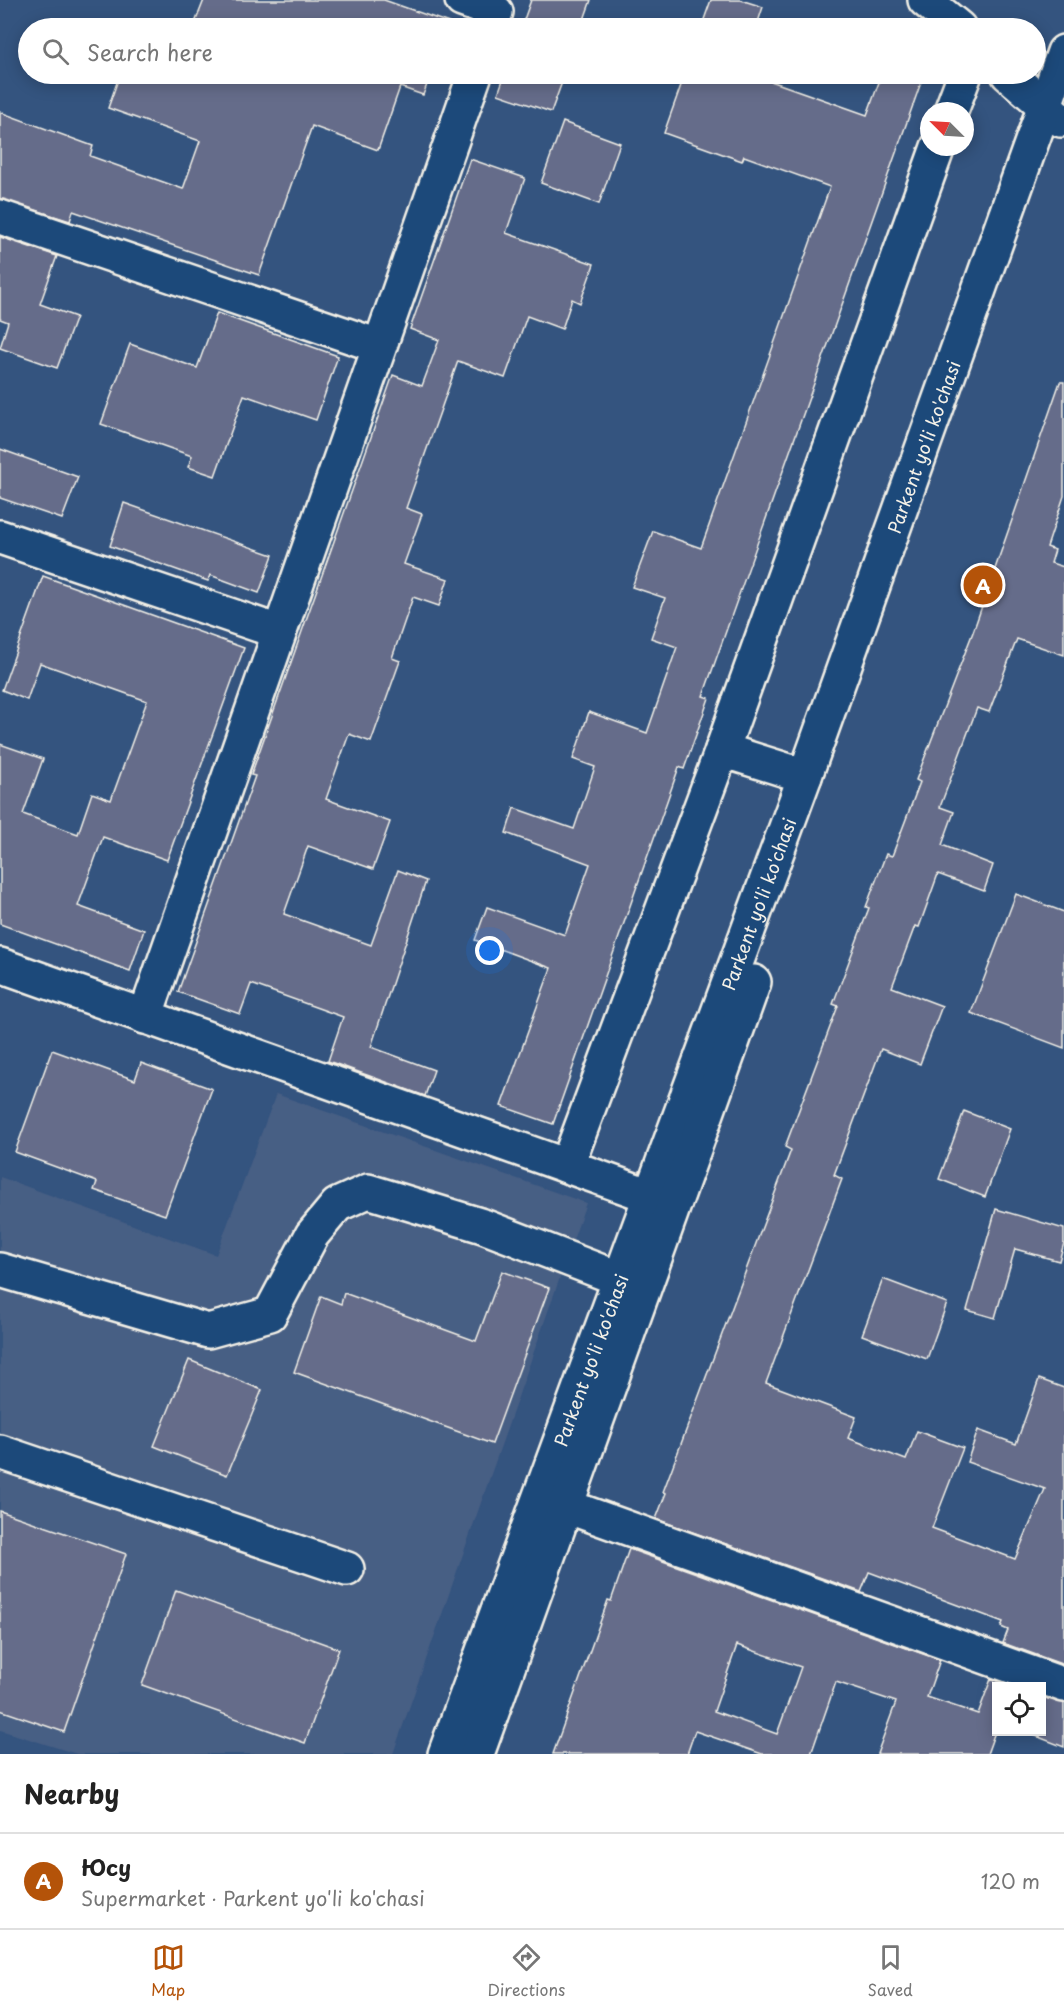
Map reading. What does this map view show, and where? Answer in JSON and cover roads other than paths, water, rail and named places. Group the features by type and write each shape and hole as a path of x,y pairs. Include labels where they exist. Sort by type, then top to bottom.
{"street":[{"path":"462,0 496,13"},
{"path":"925,0 947,18"},
{"name":"Parkent yo'li ko'chasi","path":"445,1754 620,1280 662,1200 1057,113 1064,52"},
{"path":"145,1017 471,84"},
{"path":"954,102 961,84"},
{"path":"1021,84 1057,113"},
{"name":"Parkent yo'li ko'chasi","path":"477,1754 566,1506 662,1200 805,776 1057,113"},
{"path":"567,1167 722,750 935,156"},
{"path":"0,217 379,346"},
{"path":"0,537 279,632"},
{"path":"722,750 805,776"},
{"path":"0,965 662,1200"},
{"path":"0,1270 208,1331 270,1314 312,1234 337,1205 368,1191 483,1226 620,1280"},
{"path":"0,1452 347,1569"},
{"path":"566,1506 1064,1685"}],"place":[{"name":"Юсу","path":"983,585"}]}
